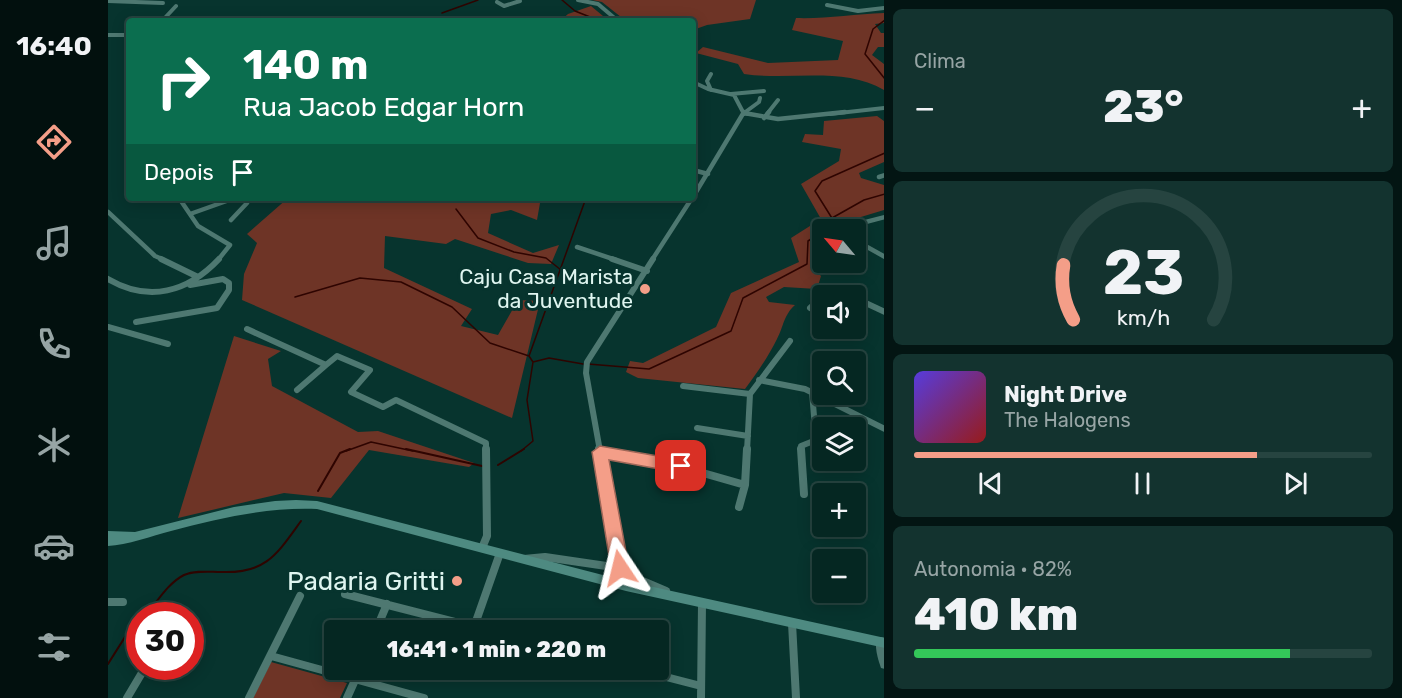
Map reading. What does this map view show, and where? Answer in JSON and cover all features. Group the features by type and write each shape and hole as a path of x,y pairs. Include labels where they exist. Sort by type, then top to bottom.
{"main road":[{"path":"108,549 113,538 138,535 262,506 292,503 316,505 676,597 883,642"}],"street":[{"path":"498,2 504,6 520,2 518,0"},
{"path":"578,0 598,4 614,18"},
{"path":"108,2 163,3"},
{"path":"827,5 858,11 884,8"},
{"path":"165,18 176,6"},
{"path":"108,35 126,35"},
{"path":"711,75 707,81 711,90"},
{"path":"696,84 731,94 764,92"},
{"path":"731,94 734,95 744,113 764,118 788,119 884,108"},
{"path":"696,193 744,113 759,102 760,98"},
{"path":"764,118 778,99"},
{"path":"696,171 708,174"},
{"path":"181,201 198,226 230,245 188,285"},
{"path":"190,214 227,201"},
{"path":"231,220 247,203 245,201"},
{"path":"676,597 626,574 620,568 586,373 587,362 691,201"},
{"path":"108,212 155,256 198,277"},
{"path":"866,222 884,217"},
{"path":"866,246 884,256"},
{"path":"577,247 647,271"},
{"path":"108,279 115,284 143,290 223,279 229,283 229,290 217,308 136,322"},
{"path":"866,303 884,312"},
{"path":"109,328 168,344"},
{"path":"248,328 326,365"},
{"path":"739,507 745,485 750,394 790,341"},
{"path":"297,390 337,356 370,370 351,392 383,407 396,400 486,443 487,536 482,548"},
{"path":"759,380 812,392"},
{"path":"683,386 750,394"},
{"path":"804,494 801,447 814,443 816,427 814,405"},
{"path":"838,405 884,428"},
{"path":"697,429 748,436"},
{"path":"600,452 661,462 745,485"},
{"path":"476,620 500,553"},
{"path":"521,559 545,557 620,568"},
{"path":"345,594 448,620"},
{"path":"249,698 300,596"},
{"path":"108,602 123,602"},
{"path":"701,698 702,603"},
{"path":"380,620 387,604"},
{"path":"792,623 796,698"},
{"path":"271,657 324,667"},
{"path":"669,678 702,686"},
{"path":"127,698 138,680"},
{"path":"347,698 355,680"},
{"path":"376,680 424,698"}],"shaded area":[{"path":"592,0 756,0 750,19 707,25 696,29 696,18 622,18 602,2"},
{"path":"591,6 605,18 563,18 568,14"},
{"path":"884,13 884,23 875,24 881,33 884,33 884,47 878,47 872,55 884,64 884,90 851,78 834,76 744,74 738,64 696,53 703,47 768,63 838,60 843,41 792,30 796,18"},
{"path":"877,116 884,121 884,162 859,173 861,178 884,185 884,210 854,219 821,219 801,184 839,161 841,149 802,142 805,134 823,135 824,121"},
{"path":"285,201 539,201 537,220 511,210 491,214 488,233 533,253 559,245 551,264 528,263 455,239 446,244 385,236 384,268 472,309 461,326 498,335 518,300 540,301 512,418 242,300 244,274 257,243 247,234"},
{"path":"812,225 812,273 818,273 821,276 818,285 812,285 812,289 784,287 766,297 769,302 795,305 786,317 770,352 745,389 638,378 626,372 630,361 643,363 716,327 731,293 799,262 791,238"},
{"path":"234,336 281,351 268,359 272,386 358,432 378,431 474,463 469,467 369,450 331,498 284,493 178,518"},
{"path":"271,662 324,677 324,680 347,683 340,698 253,698"}],"waterway":[{"path":"442,13 478,0"},
{"path":"562,0 575,11 592,18"},
{"path":"884,21 873,29 865,54 884,78"},
{"path":"832,219 815,191 822,181 884,153"},
{"path":"832,218 864,200 884,194"},
{"path":"560,269 585,201"},
{"path":"456,209 478,238 514,252 546,258 560,269"},
{"path":"588,364 649,369 731,331 743,298 807,264 808,241 812,238"},
{"path":"529,356 560,269"},
{"path":"295,297 360,278 401,282 452,307 490,343 529,356"},
{"path":"529,356 533,362"},
{"path":"533,362 549,358 583,364"},
{"path":"522,450 533,441 527,400 533,362"},
{"path":"346,451 371,442 413,451"},
{"path":"318,491 340,453 350,449"},
{"path":"406,449 482,466"},
{"path":"498,465 522,450"},
{"path":"157,602 178,578 189,573 249,570 269,560 301,521"},
{"path":"108,664 126,636"}],"place":[{"name":"Caju Casa Marista da Juventude","path":"645,289"},
{"name":"Padaria Gritti","path":"457,581"}],"route":[{"path":"620,568 600,452 681,466"}]}
